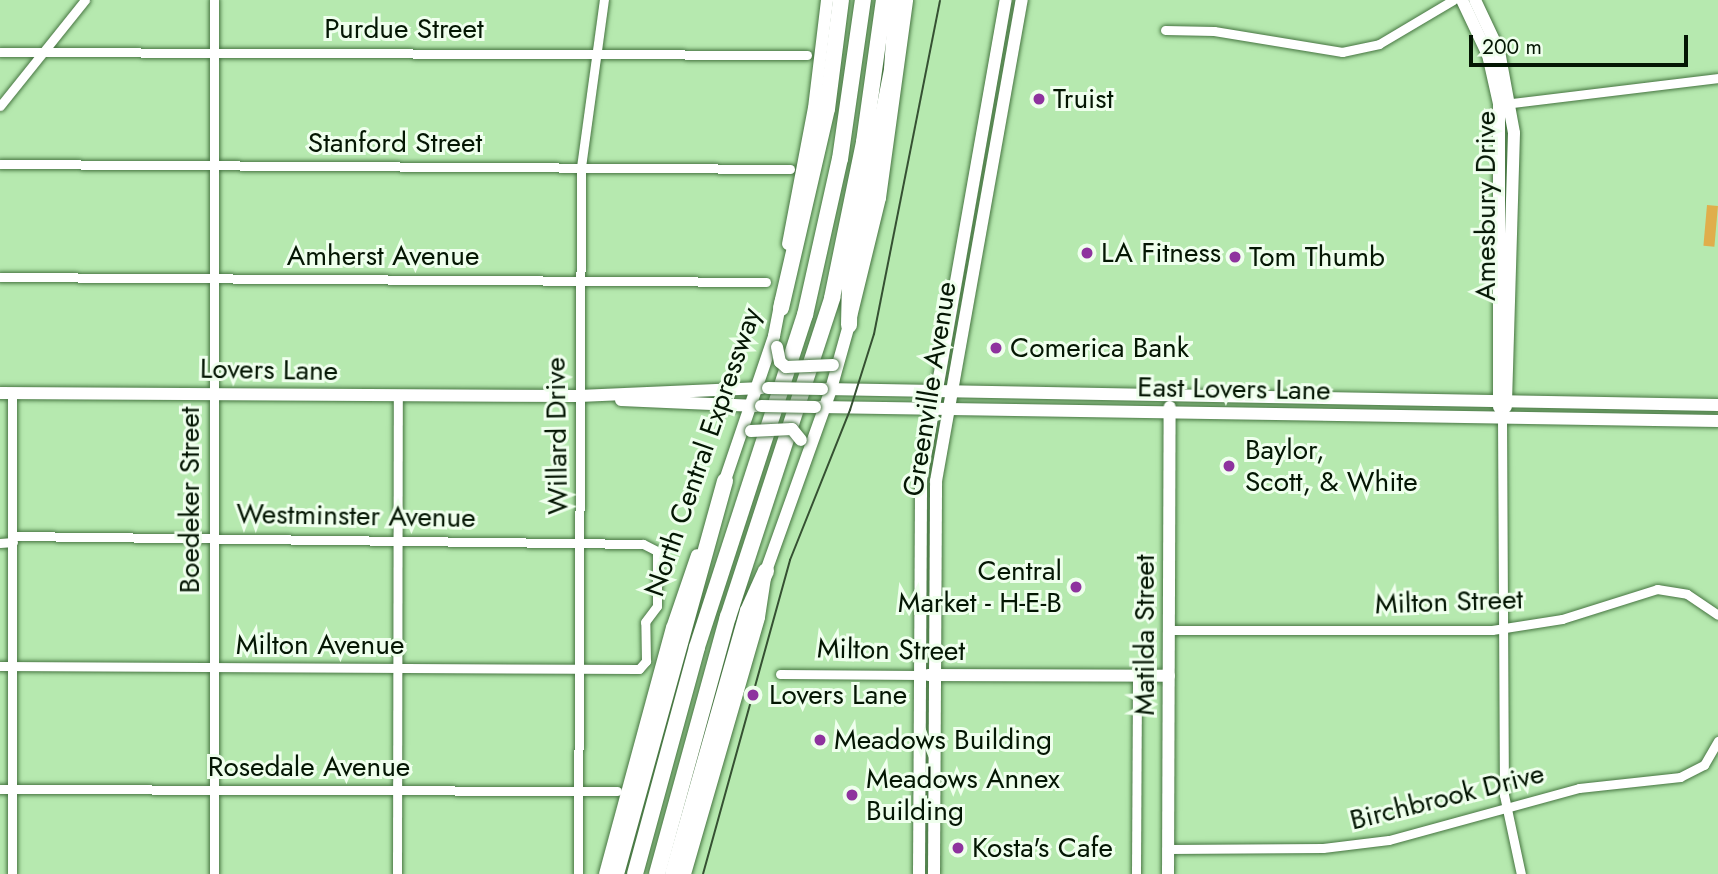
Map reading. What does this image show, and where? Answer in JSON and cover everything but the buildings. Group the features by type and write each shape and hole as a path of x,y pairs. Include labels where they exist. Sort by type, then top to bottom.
{"highway":[{"path":"781,308 827,110 841,0"},
{"name":"North Central Expressway","path":"635,874 697,648 812,289 840,159 863,0"},
{"path":"657,874 724,630 832,298 864,142 884,0"},
{"path":"849,325 850,282 887,106 897,0"},
{"path":"616,874 725,481"},
{"path":"673,874 748,611 766,571"}],"main road":[{"name":"North Central Expressway","path":"605,874 672,628 737,443 762,388 775,341 781,308 779,287 814,108 827,0"},
{"path":"685,874 759,617 766,571 802,475 826,389 842,353 880,198 907,0"},
{"name":"Greenville Avenue","path":"919,874 919,504 936,392 1006,0"},
{"name":"Greenville Avenue","path":"934,874 934,504 948,410 1022,0"},
{"name":"Amesbury Drive","path":"1462,0 1488,55 1505,104"},
{"name":"Amesbury Drive","path":"1475,0 1499,51 1505,104 1506,252 1502,418"},
{"path":"1003,16 1018,19"},
{"path":"775,341 780,362 786,367 832,365 842,353"},
{"name":"East Lovers Lane","path":"762,388 1718,405"},
{"name":"Lovers Lane","path":"6,393 579,396 762,388"},
{"name":"Lovers Lane","path":"579,396 755,406"},
{"name":"Matilda Street","path":"1168,874 1170,396"},
{"path":"1335,399 1336,415"},
{"path":"1689,404 1689,421"},
{"name":"East Lovers Lane","path":"755,406 1718,421"},
{"path":"737,443 751,431 792,429 801,440 802,475"},
{"name":"Milton Street","path":"920,674 1169,676"},
{"path":"919,843 935,843"}],"street":[{"path":"0,106 85,0"},
{"name":"Boedeker Street","path":"214,0 214,874"},
{"name":"Willard Drive","path":"578,874 581,668 581,167 604,0"},
{"path":"1165,30 1213,31 1342,52 1379,44 1454,0"},
{"name":"Purdue Street","path":"0,52 807,55"},
{"path":"1505,104 1718,78"},
{"name":"Stanford Street","path":"0,164 790,169"},
{"name":"Amherst Avenue","path":"0,277 766,282"},
{"path":"6,393 13,539 12,874"},
{"path":"397,874 398,396"},
{"name":"Amesbury Drive","path":"1502,418 1501,629 1506,808 1521,874"},
{"name":"Westminster Avenue","path":"0,542 13,539 213,536 580,543 655,548 657,606 645,622 646,661 639,668"},
{"name":"Milton Street","path":"1170,630 1501,629 1562,619 1657,589 1687,594 1718,615"},
{"name":"Milton Avenue","path":"0,666 639,668"},
{"name":"Milton Street","path":"780,674 920,674"},
{"path":"1136,874 1137,676"},
{"name":"Birchbrook Drive","path":"1168,849 1353,846 1579,788 1680,777 1704,765 1718,741"},
{"name":"Rosedale Avenue","path":"0,789 617,791"}],"shaded area":[{"path":"1707,205 1718,206 1714,247 1703,246"}],"tram line":[{"path":"703,874 790,560 850,410 874,334 940,0"}],"place":[{"name":"Truist","path":"1039,99"},
{"name":"LA Fitness","path":"1087,253"},
{"name":"Tom Thumb","path":"1235,257"},
{"name":"Comerica Bank","path":"996,348"},
{"name":"Baylor, Scott, & White","path":"1229,466"},
{"name":"Central Market - H-E-B","path":"1076,587"},
{"name":"Lovers Lane","path":"753,695"},
{"name":"Meadows Building","path":"820,740"},
{"name":"Meadows Annex Building","path":"852,795"},
{"name":"Kosta's Cafe","path":"958,848"}]}
